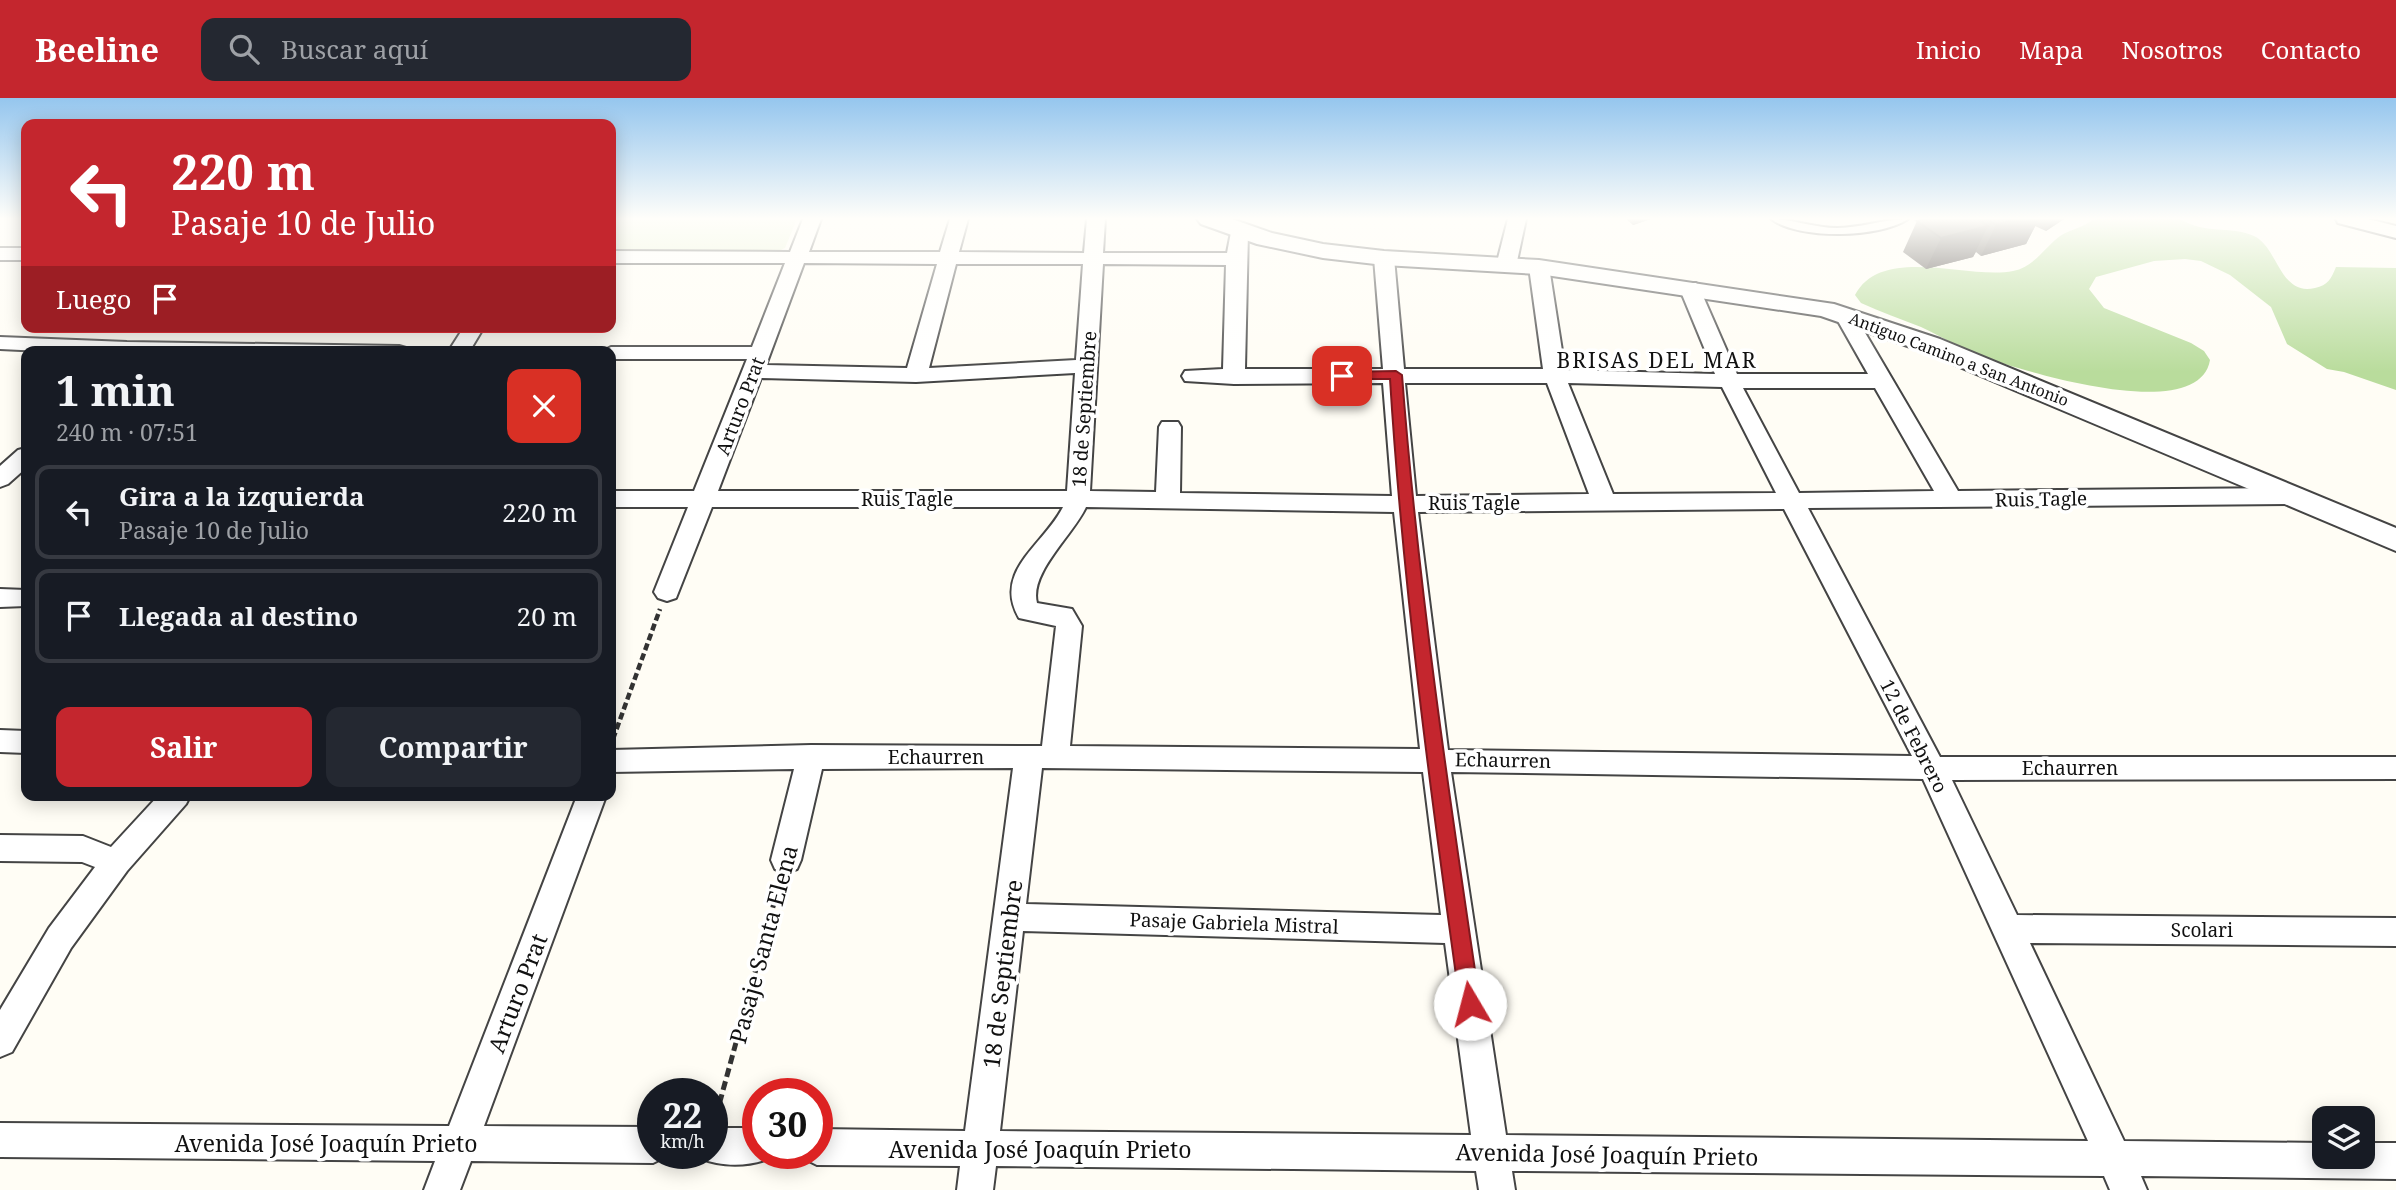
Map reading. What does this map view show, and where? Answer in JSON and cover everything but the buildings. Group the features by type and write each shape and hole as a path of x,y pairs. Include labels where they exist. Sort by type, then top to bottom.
{"street":[{"name":"Arturo Prat","path":"667,592 792,270"},
{"path":"916,375 945,270"},
{"name":"18 de Septiembre","path":"975,1190 1009,917 1069,626 1068,621 1056,614 1028,611 1025,606 1024,587 1034,561 1068,521 1078,499 1093,270"},
{"path":"1234,377 1236,270"},
{"path":"1385,270 1405,504 1435,759 1497,1190"},
{"path":"1539,270 1555,376 1604,502"},
{"name":"Antiguo Camino a San Antonio","path":"1554,270 1791,302 1844,314 1931,345 2396,540"},
{"name":"12 de Febrero","path":"1689,287 1729,381 1932,768 2122,1174"},
{"path":"1844,314 1951,500"},
{"path":"129,346 141,333"},
{"path":"0,343 54,346"},
{"path":"616,353 916,375 1087,366"},
{"path":"1193,376 1555,376 1729,381 1881,381"},
{"path":"1168,500 1170,427"},
{"path":"0,481 21,460"},
{"path":"0,481 21,484"},
{"name":"Ruis Tagle","path":"616,499 1078,499 1405,504 2295,496"},
{"path":"0,741 21,741"},
{"name":"Echaurren","path":"616,761 811,756 1435,759 1932,768 2396,768"},
{"name":"Pasaje Santa Elena","path":"786,860 811,756"},
{"path":"0,1041 60,938 116,862 171,801"},
{"name":"Arturo Prat","path":"442,1190 590,801"},
{"path":"0,848 83,849 116,862"},
{"name":"Pasaje Gabriela Mistral","path":"1009,917 1459,929"},
{"name":"Scolari","path":"2007,929 2396,932"},
{"name":"Avenida José Joaquín Prieto","path":"0,1140 637,1145"},
{"name":"Avenida José Joaquín Prieto","path":"833,1147 1492,1153 2122,1174 2396,1161"}],"path":[{"path":"616,731 650,631 667,592"},
{"name":"Pasaje Santa Elena","path":"728,1079 786,860"}],"green space":[{"path":"1890,270 1994,273 2122,270 2096,277 2089,289 2104,308 2191,343 2204,351 2210,360 2199,379 2176,389 2144,392 2070,382 1976,354 1921,327 1861,303 1855,295 1868,280"},
{"path":"2220,270 2281,270 2294,285 2303,289 2319,287 2326,283 2335,270 2396,270 2396,390 2327,369 2287,344 2271,307"}],"district":[{"name":"BRISAS DEL MAR","path":"1657,360"}],"route":[{"path":"1342,376 1396,375 1413,580 1470,1004"}]}
